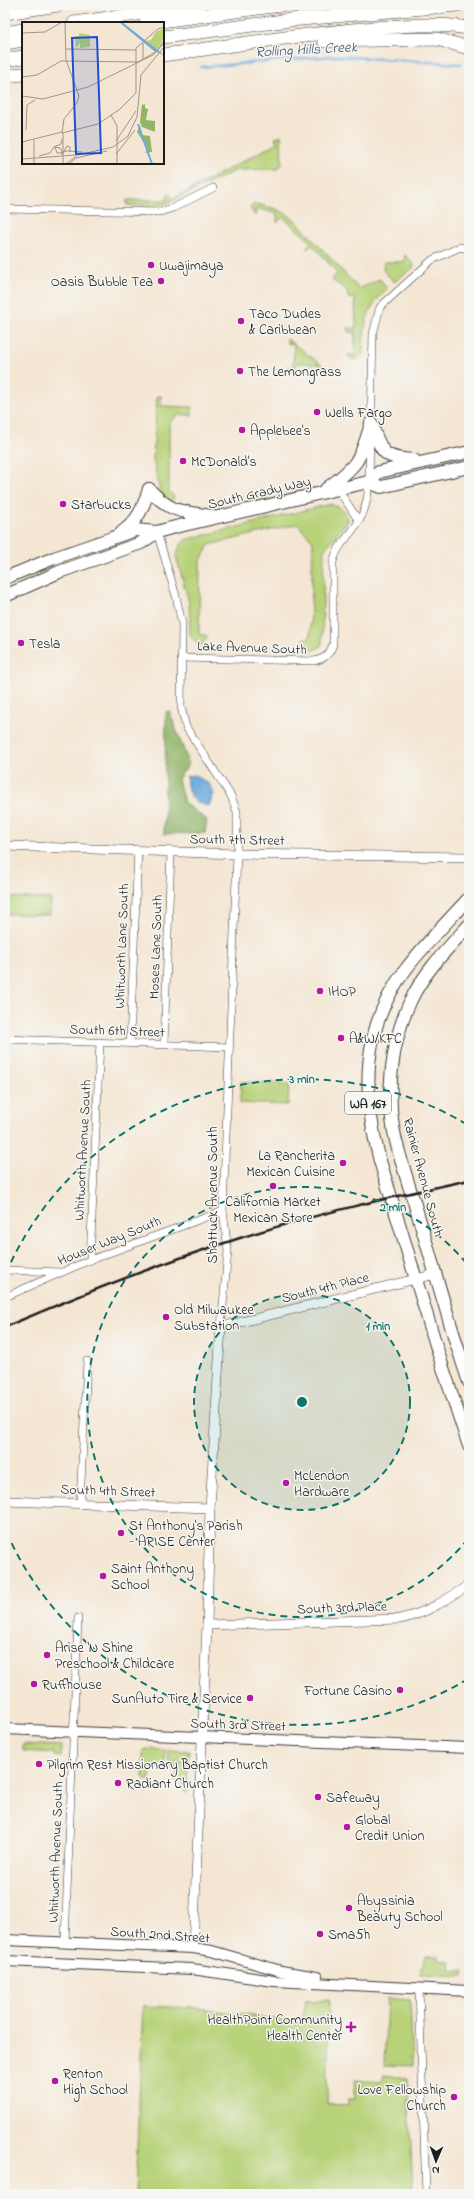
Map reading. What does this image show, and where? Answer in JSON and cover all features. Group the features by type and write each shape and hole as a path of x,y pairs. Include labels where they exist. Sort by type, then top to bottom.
{"highway":[{"path":"5,13 58,5"},
{"path":"81,22 200,5"},
{"path":"153,22 280,5"},
{"path":"164,37 290,20 457,5"},
{"path":"164,55 331,32 411,25 441,25 469,28"},
{"path":"5,33 22,30"},
{"path":"245,44 374,39 426,39 448,41 469,48"},
{"path":"5,43 22,40"},
{"path":"5,60 22,57"},
{"path":"5,76 22,74"}],"main road":[{"path":"371,423 380,448 388,456 398,459 428,461"},
{"path":"322,492 349,471 357,462 364,451 371,423"},
{"name":"South Grady Way","path":"5,578 135,530 157,532 337,488 368,482 379,472 469,452"},
{"name":"South Grady Way","path":"368,482 381,487 469,467"},
{"path":"115,537 137,519 149,489 160,502 174,510 218,517"},
{"name":"South Grady Way","path":"5,596 59,572 141,543 157,532"},
{"path":"5,587 17,581 19,572"},
{"name":"WA 167","path":"469,898 429,941 392,989 378,1022 369,1063 367,1092 372,1128 446,1378 469,1446"},
{"name":"Rainier Avenue South","path":"469,925 432,968 411,1000 402,1020 395,1049 391,1100 396,1140 469,1382"},
{"name":"South 3rd Street","path":"5,1729 469,1748"},
{"name":"South 2nd Street","path":"5,1940 193,1948 212,1951 281,1971 358,1985"},
{"name":"South 2nd Street","path":"5,1961 192,1969 274,1981 469,1991"}],"street":[{"path":"5,209 160,212 173,208 213,188"},
{"name":"Lake Avenue South","path":"181,658 314,661 323,659 330,652 333,644 334,554 359,521 367,500 371,423 373,334 380,307 432,260 460,247 469,249"},
{"path":"337,488 359,521"},
{"name":"Shattuck Avenue South","path":"157,532 182,624 181,707 186,727 231,796 237,812 237,854 223,1211 228,1251 220,1327 210,1508 207,1625 193,1948"},
{"name":"South 7th Street","path":"5,846 237,854 465,856"},
{"name":"Whitworth Lane South","path":"130,1043 138,850"},
{"name":"Moses Lane South","path":"164,1044 171,851"},
{"path":"465,856 469,862"},
{"name":"South 6th Street","path":"5,1039 229,1047"},
{"name":"Whitworth Avenue South","path":"90,1260 100,1042"},
{"name":"Houser Way South","path":"5,1297 90,1260 223,1211"},
{"path":"5,1270 63,1272"},
{"name":"South 4th Place","path":"220,1327 348,1297 436,1274"},
{"path":"80,1503 87,1361"},
{"name":"South 4th Street","path":"5,1501 210,1508"},
{"path":"196,1507 209,1530"},
{"name":"South 3rd Place","path":"207,1625 400,1619 434,1608 469,1585"},
{"name":"Whitworth Avenue South","path":"65,1942 78,1618"},
{"path":"419,1988 426,2194"}],"green space":[{"path":"281,135 282,164 278,169 237,170 166,204 159,206 127,205 127,200 167,200 168,193 173,199 277,143 275,138"},
{"path":"254,204 276,209 295,220 359,289 380,279 387,289 374,304 367,318 364,334 363,354 358,359 352,359 347,355 355,355 355,332 348,332 348,328 356,328 355,298 348,298 347,290 332,280 337,273 313,245 306,249 311,242 283,217 277,223 277,214 257,208 255,216 250,208"},
{"path":"405,255 414,264 413,268 394,282 383,270 384,262 404,262"},
{"path":"287,339 326,368 319,372 319,364 297,363 296,371 287,371 286,367 293,367 294,345 287,343"},
{"path":"157,396 161,396 161,406 192,407 192,416 181,415 175,417 170,422 169,426 169,491 174,497 170,504 161,497 153,459"},
{"path":"330,504 342,510 346,514 348,521 324,550 322,643 320,647 309,652 304,651 303,647 304,638 310,638 313,541 297,524 209,545 200,562 199,635 206,635 208,637 200,647 190,635 189,602 176,556 180,546 185,540"},
{"path":"169,710 189,764 178,779 184,803 207,820 205,833 164,834 166,712"},
{"path":"5,897 51,899 50,915 5,914"},
{"path":"241,1082 289,1084 288,1105 240,1103"},
{"path":"23,1744 61,1746 61,1757 54,1756 54,1753 23,1751"},
{"path":"143,1750 165,1750 165,1767 151,1766 150,1780 146,1780 143,1777"},
{"path":"168,1750 189,1751 188,1761 169,1763"},
{"path":"188,1763 187,1792 184,1791 184,1783 176,1782 177,1768 169,1768 169,1765"},
{"path":"425,1956 439,1956 439,1960 450,1962 451,1970 464,1971 464,1976 420,1974"},
{"path":"387,1998 410,2000 413,2066 384,2065"},
{"path":"329,2000 327,2104 348,2105 348,2099 355,2099 355,2080 381,2082 383,2075 408,2078 413,2194 135,2194 143,2006 198,2008 302,2023 305,2001"}],"water":[{"path":"195,775 210,785 214,794 209,806 203,805 194,800 189,792 187,787 187,776"}],"waterway":[{"name":"Rolling Hills Creek","path":"201,67 336,56 461,64"}],"railway":[{"path":"5,1327 180,1258 268,1229 382,1199 469,1180"}],"place":[{"name":"Uwajimaya","path":"151,265"},
{"name":"Oasis Bubble Tea","path":"161,281"},
{"name":"Taco Dudes & Caribbean","path":"241,321"},
{"name":"The Lemongrass","path":"240,371"},
{"name":"Wells Fargo","path":"317,412"},
{"name":"Applebee's","path":"242,430"},
{"name":"McDonald's","path":"183,461"},
{"name":"Starbucks","path":"63,504"},
{"name":"Tesla","path":"21,643"},
{"name":"IHOP","path":"320,991"},
{"name":"A&W/KFC","path":"341,1038"},
{"name":"La Rancherita Mexican Cuisine","path":"343,1163"},
{"name":"California Market Mexican Store","path":"273,1186"},
{"name":"Old Milwaukee Substation","path":"166,1317"},
{"name":"McLendon Hardware","path":"286,1483"},
{"name":"St Anthony's Parish - ARISE Center","path":"121,1533"},
{"name":"Saint Anthony School","path":"103,1576"},
{"name":"Arise 'N Shine Preschool & Childcare","path":"47,1655"},
{"name":"Ruffhouse","path":"34,1684"},
{"name":"Fortune Casino","path":"400,1690"},
{"name":"SunAuto Tire & Service","path":"250,1698"},
{"name":"Pilgrim Rest Missionary Baptist Church","path":"39,1764"},
{"name":"Radiant Church","path":"118,1783"},
{"name":"Safeway","path":"318,1797"},
{"name":"Global Credit Union","path":"347,1827"},
{"name":"Abyssinia Beauty School","path":"349,1908"},
{"name":"Sma5h","path":"320,1934"},
{"name":"HealthPoint Community Health Center","path":"351,2027"},
{"name":"Renton High School","path":"55,2081"},
{"name":"Love Fellowship Church","path":"454,2097"}]}
